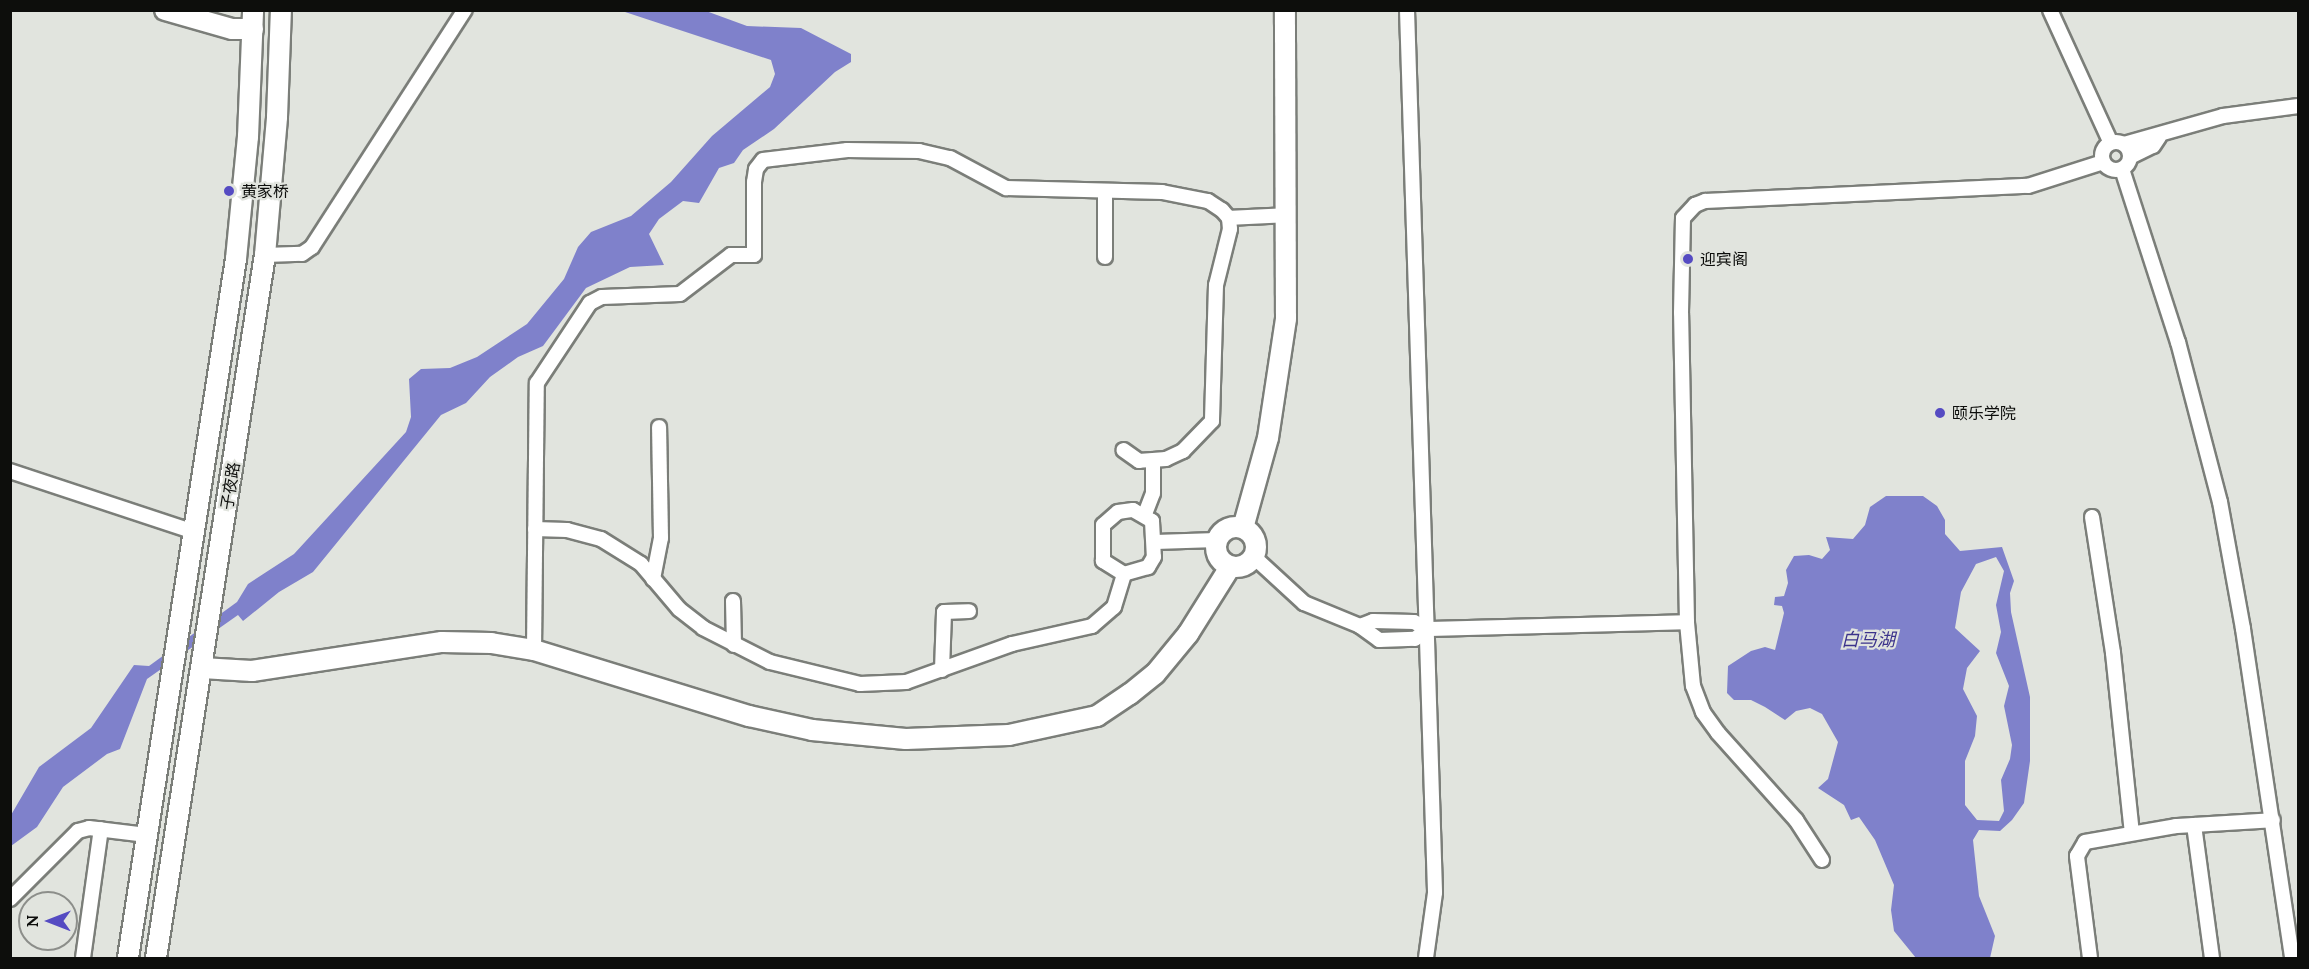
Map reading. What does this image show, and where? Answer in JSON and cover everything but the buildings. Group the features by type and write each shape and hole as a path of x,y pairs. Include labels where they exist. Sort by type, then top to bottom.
{"main road":[{"path":"165,10 232,29 253,20"},
{"name":"子夜路","path":"156,958 265,255 277,117 281,10"},
{"path":"1243,528 1268,438 1281,364 1289,268 1285,10"},
{"name":"子夜路","path":"128,958 201,493 240,226 253,20"},
{"path":"201,493 229,496"},
{"path":"1243,528 1256,543 1254,557 1244,567 1230,567 1219,559 1216,540 1224,530 1243,528"},
{"path":"202,668 252,671 299,666 442,642 534,650 749,716 812,730 906,739 1009,735 1097,716 1130,694 1155,674 1188,634 1230,567"}],"street":[{"path":"265,255 302,254 312,247 465,10"},
{"path":"1407,10 1436,894 1426,958"},
{"path":"2050,10 2122,153 2178,342 2220,502 2273,820 2292,958"},
{"path":"2103,162 2104,148 2122,153 2154,146 2159,137 2208,119 2298,106"},
{"path":"534,650 537,382 590,303 602,297 680,294 731,255 754,255 754,182 756,168 764,160 847,150 919,151 950,159 1006,188 1187,196 1208,201 1229,218 1288,215"},
{"path":"2103,162 2113,170 2122,153"},
{"path":"1822,860 1796,820 1732,751 1703,712 1693,686 1687,622 1681,228 1688,211 1706,201 2028,186 2103,162"},
{"path":"1105,191 1105,257"},
{"path":"1123,450 1131,458 1153,462 1183,451 1212,421 1216,285 1229,218"},
{"path":"653,579 661,538 660,427"},
{"path":"1145,514 1153,493 1153,462"},
{"path":"10,471 194,532"},
{"path":"1133,510 1145,514 1152,521 1155,542 1154,557 1148,567 1124,574 1112,570 1103,561 1103,525 1118,512 1133,510"},
{"path":"2092,517 2113,653 2132,833"},
{"path":"535,529 567,531 601,539 641,564 679,609 734,645 798,672 860,684 906,682 1012,644 1092,626 1114,607 1124,574"},
{"path":"1155,542 1216,540"},
{"path":"1254,557 1304,603 1360,626 1379,640 1415,639 1427,629"},
{"path":"733,601 734,645"},
{"path":"942,670 944,612 969,611"},
{"path":"1394,622 1394,640"},
{"path":"1360,626 1414,622 1427,629 1687,622"},
{"path":"2090,958 2077,856 2085,842 2194,825 2273,820"},
{"path":"2194,825 2212,958"},
{"path":"83,958 101,829"},
{"path":"10,899 78,831 101,829 147,835"}],"water":[{"path":"622,11 706,11 747,26 801,28 851,54 851,62 835,72 774,129 743,150 734,163 719,168 699,203 683,201 659,219 649,234 664,265 630,267 586,288 543,346 518,357 490,377 466,403 441,415 313,572 279,592 243,621 238,615 147,679 120,749 107,754 63,787 37,827 11,846 11,815 39,767 91,728 134,665 149,666 237,602 248,584 294,554 406,432 411,417 409,379 421,369 450,368 477,357 527,324 564,279 578,247 591,232 631,216 671,182 712,136 770,87 775,74 771,60"},
{"name":"白马湖","path":"1886,496 1923,496 1937,506 1945,520 1945,534 1960,551 2002,547 2014,581 2010,593 2011,612 2030,697 2030,761 2024,803 2012,820 2000,831 1979,830 1973,840 1979,896 1995,936 1990,958 1916,958 1894,931 1891,910 1894,885 1875,840 1859,817 1851,820 1844,805 1818,788 1828,779 1838,742 1822,714 1810,708 1796,711 1785,720 1751,700 1734,700 1727,693 1728,666 1751,651 1765,647 1775,650 1784,613 1782,606 1774,605 1775,597 1784,596 1788,583 1786,570 1794,556 1809,555 1822,559 1830,550 1826,537 1853,539 1865,525 1870,507","holes":["1996,557 2004,571 1996,605 2001,632 1996,653 2009,686 2004,706 2012,745 2010,759 2001,780 2004,811 1999,821 1977,820 1965,805 1965,761 1975,736 1977,716 1963,689 1967,668 1980,651 1955,628 1961,592 1976,564"]}],"place":[{"name":"黄家桥","path":"229,191"},
{"name":"迎宾阁","path":"1688,259"},
{"name":"颐乐学院","path":"1940,413"}]}
